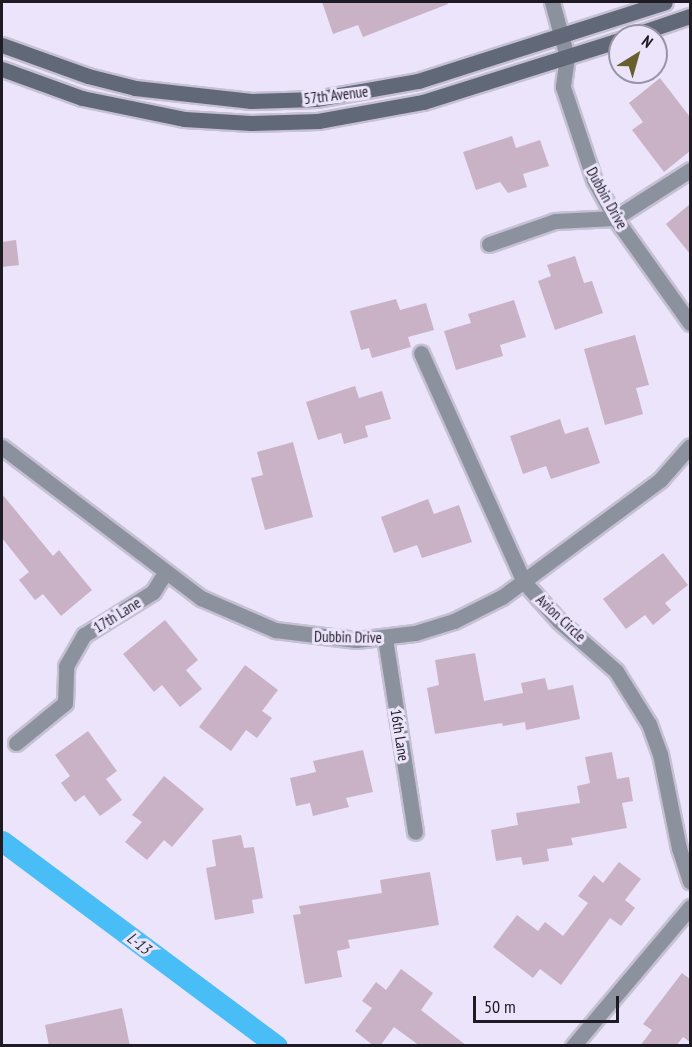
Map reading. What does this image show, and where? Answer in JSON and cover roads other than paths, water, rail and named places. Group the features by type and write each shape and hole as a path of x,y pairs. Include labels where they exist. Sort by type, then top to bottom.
{"street":[{"path":"552,2 567,57"},
{"name":"57th Avenue","path":"2,45 88,76 135,88 251,101 367,92 418,81 665,2"},
{"path":"666,24 690,16"},
{"name":"57th Avenue","path":"2,69 82,98 131,110 251,123 371,114 423,102 608,44"},
{"name":"Dubbin Drive","path":"567,57 562,87 594,180 615,218 690,322"},
{"path":"489,244 555,221 615,218 690,170"},
{"name":"Avion Circle","path":"422,353 524,582 559,621 596,651 635,696 660,754 685,845 690,881"},
{"name":"Dubbin Drive","path":"2,447 165,573 225,611 275,630 316,638 385,638 454,621 524,582 660,480 690,446"},
{"name":"17th Lane","path":"16,742 65,703 66,666 84,636 153,592 165,573"},
{"name":"16th Lane","path":"385,638 416,832"},
{"path":"573,1046 690,907"}],"waterway":[{"name":"L-13","path":"2,841 277,1046"}]}
